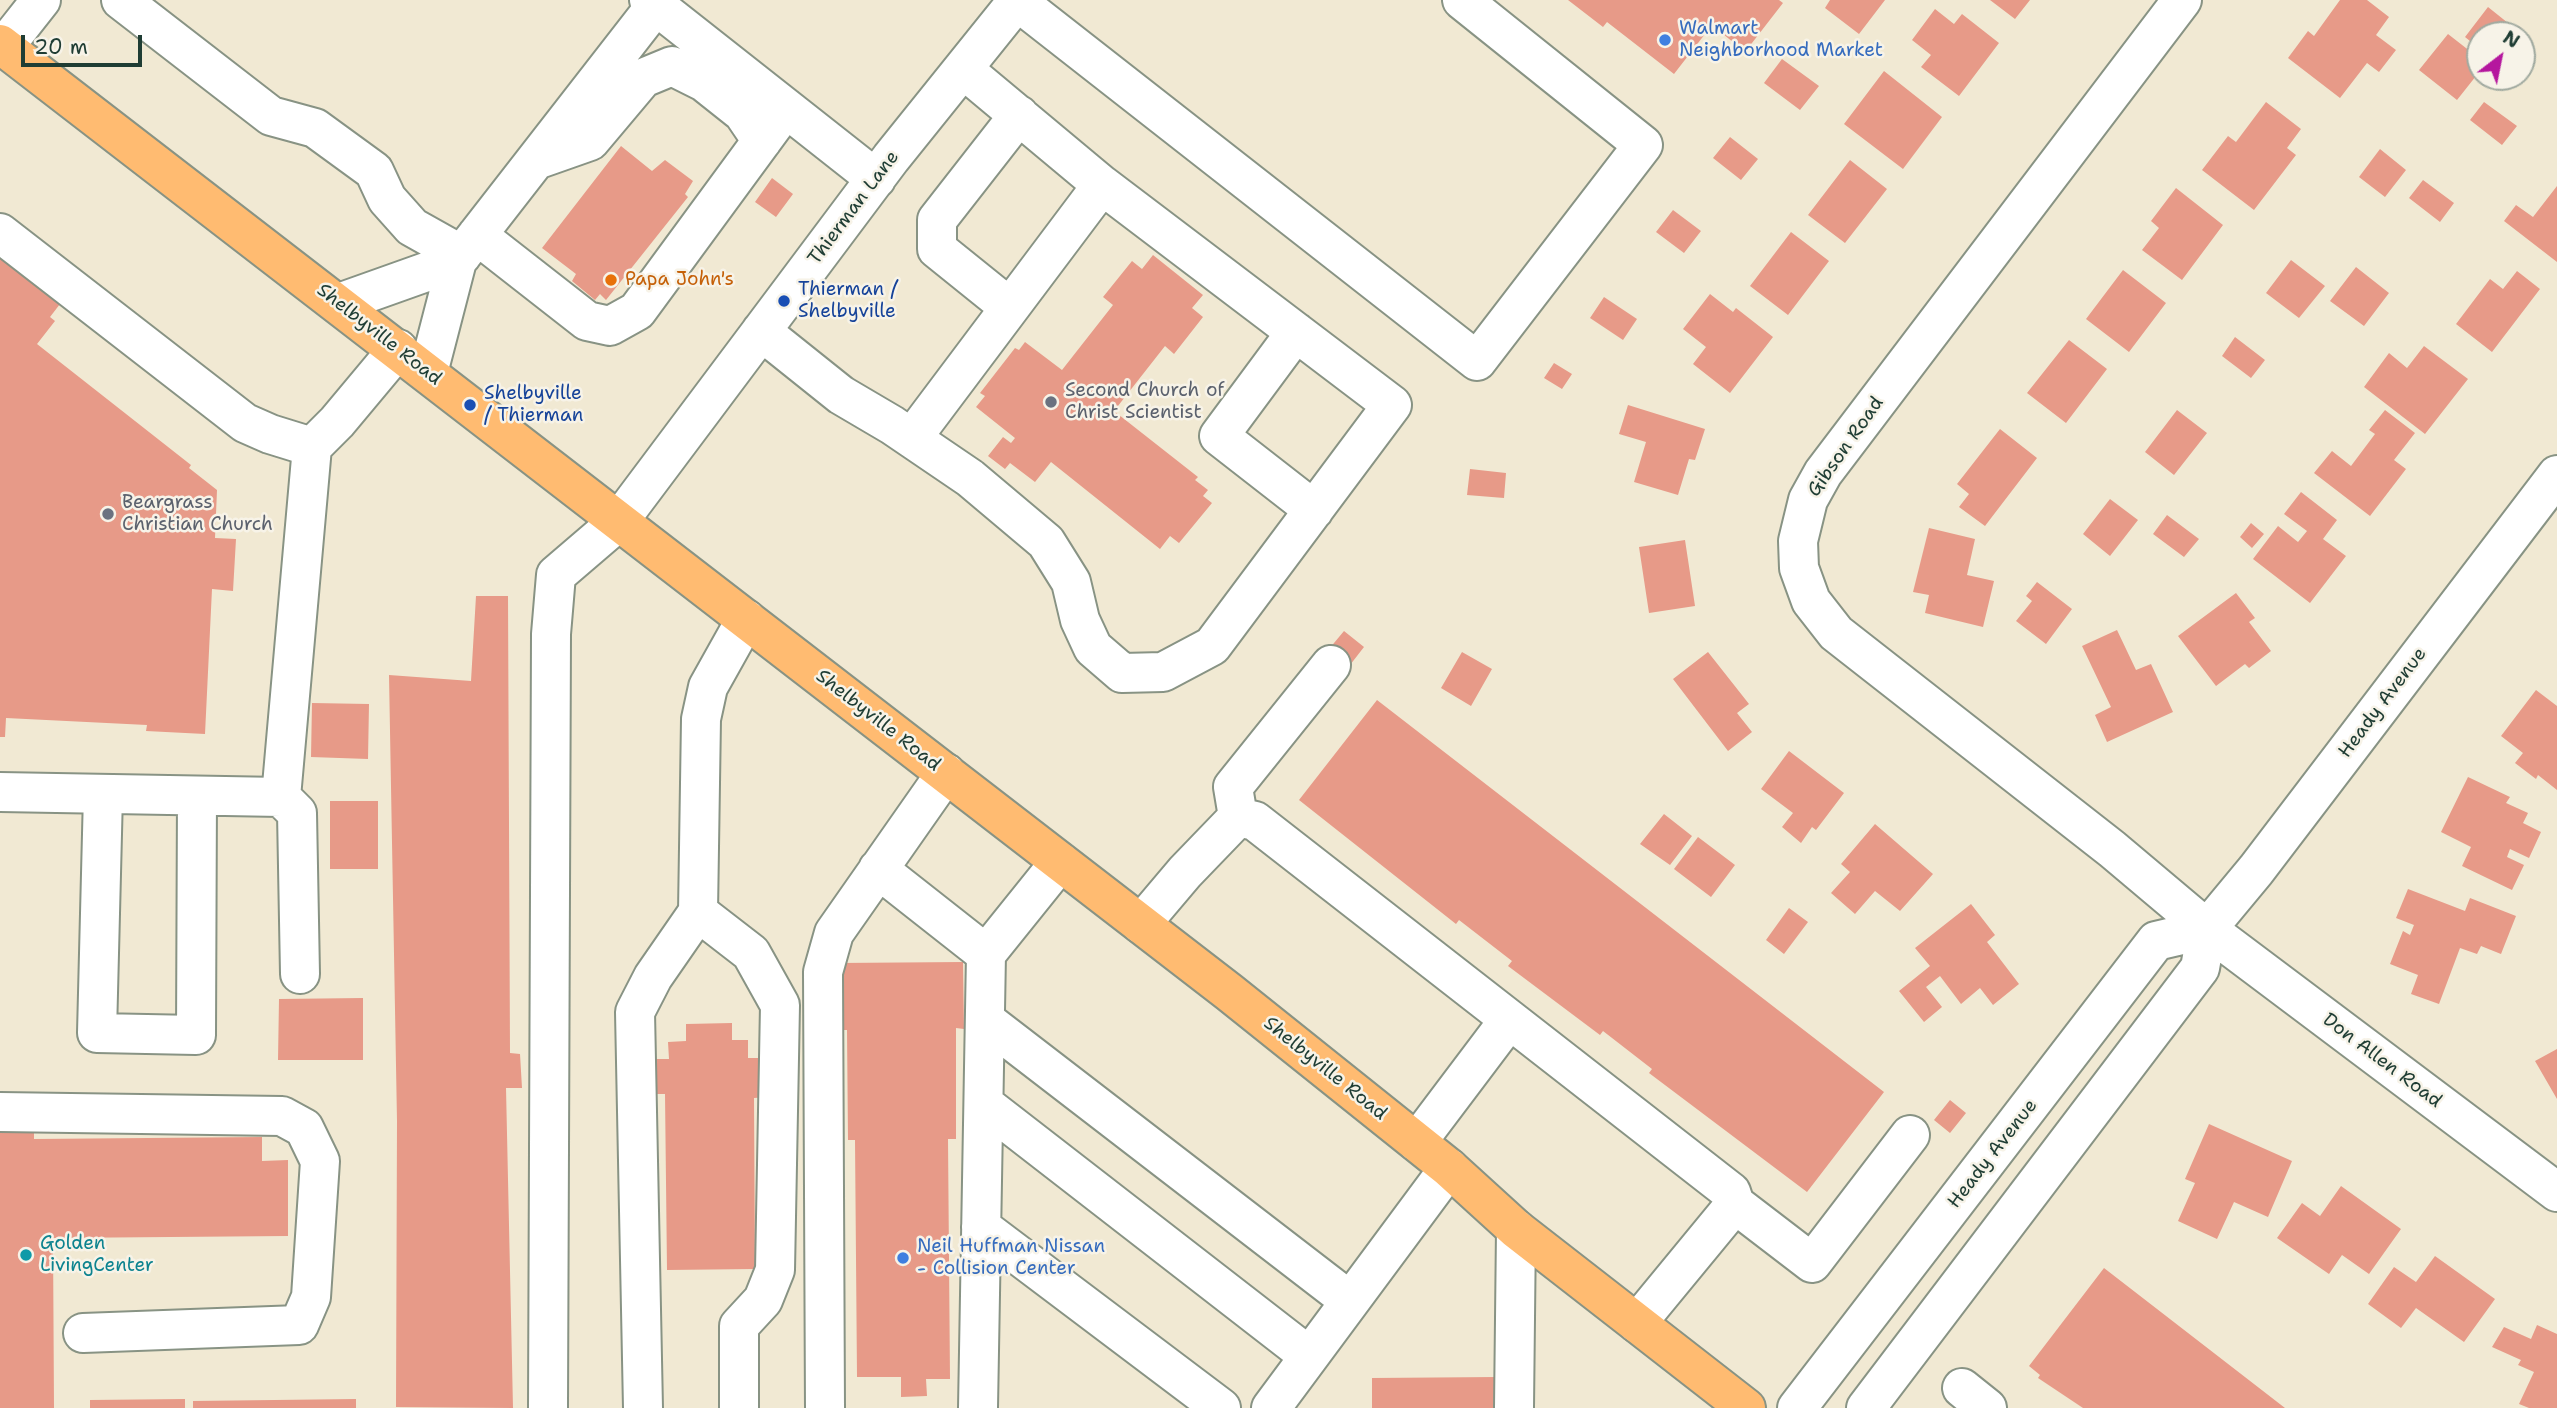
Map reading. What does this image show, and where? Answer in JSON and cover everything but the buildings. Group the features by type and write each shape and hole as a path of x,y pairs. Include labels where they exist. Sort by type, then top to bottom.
{"main road":[{"name":"Shelbyville Road","path":"2,46 339,303 1141,924 1449,1168 1516,1229 1746,1408"}],"street":[{"path":"2,46 41,0"},
{"path":"121,0 271,116 315,128 374,171 387,199 412,227 465,250 587,321 610,326 637,311 786,108"},
{"path":"1018,1 1477,361 1643,145 1462,0"},
{"name":"Gibson Road","path":"2182,0 1823,473 1808,500 1798,541 1799,568 1811,601 1836,633 2112,849 2207,929"},
{"name":"Thierman Lane","path":"548,1408 551,634 556,575 619,521 876,179 1018,1"},
{"path":"428,373 465,250 655,2 876,179"},
{"path":"536,160 590,141 643,78 672,66 704,82 743,113 762,141"},
{"path":"761,331 841,396 912,438 970,478 1046,542 1071,582 1080,620 1093,648 1122,673 1163,672 1212,646 1392,405 1102,185 963,69"},
{"path":"1009,307 937,249 937,220 1019,115"},
{"path":"912,438 1102,185"},
{"path":"0,233 245,423 312,447"},
{"path":"339,303 465,250"},
{"path":"1296,332 1219,436 1314,510"},
{"path":"281,797 312,447 337,422 398,349"},
{"name":"Heady Avenue","path":"1866,1408 2200,968 2207,929 2256,870 2557,475"},
{"path":"643,1408 635,1012 653,977 698,912 701,719 708,687 746,619"},
{"path":"1238,817 1233,788 1331,665"},
{"path":"825,1408 823,972 834,933 946,773"},
{"path":"0,792 281,797 297,813 300,974"},
{"path":"103,794 97,1033 196,1035 197,796"},
{"path":"1141,924 1185,872 1238,817"},
{"path":"1238,817 1255,821 1731,1192 1735,1204 1812,1263 1910,1135"},
{"path":"978,1408 986,954 1060,862"},
{"path":"878,869 986,954"},
{"path":"698,912 751,953 780,1005 775,1270 763,1300 739,1326 739,1408"},
{"name":"Heady Avenue","path":"1797,1408 2156,941 2207,929"},
{"name":"Don Allen Road","path":"2207,929 2557,1192"},
{"path":"985,1020 1350,1301"},
{"path":"1417,1142 1509,1020"},
{"path":"984,1104 1309,1356"},
{"path":"0,1112 282,1116 304,1128 320,1161 311,1297 299,1325 83,1333"},
{"path":"1271,1408 1449,1168"},
{"path":"1637,1323 1735,1204"},
{"path":"981,1227 1221,1408"},
{"path":"1514,1408 1516,1229"}],"place":[{"name":"Walmart Neighborhood Market","path":"1665,40"},
{"name":"Papa John's","path":"611,280"},
{"name":"Thierman / Shelbyville","path":"784,301"},
{"name":"Second Church of Christ Scientist","path":"1051,402"},
{"name":"Shelbyville / Thierman","path":"470,405"},
{"name":"Beargrass Christian Church","path":"108,514"},
{"name":"Golden LivingCenter","path":"26,1255"},
{"name":"Neil Huffman Nissan - Collision Center","path":"903,1258"}]}
